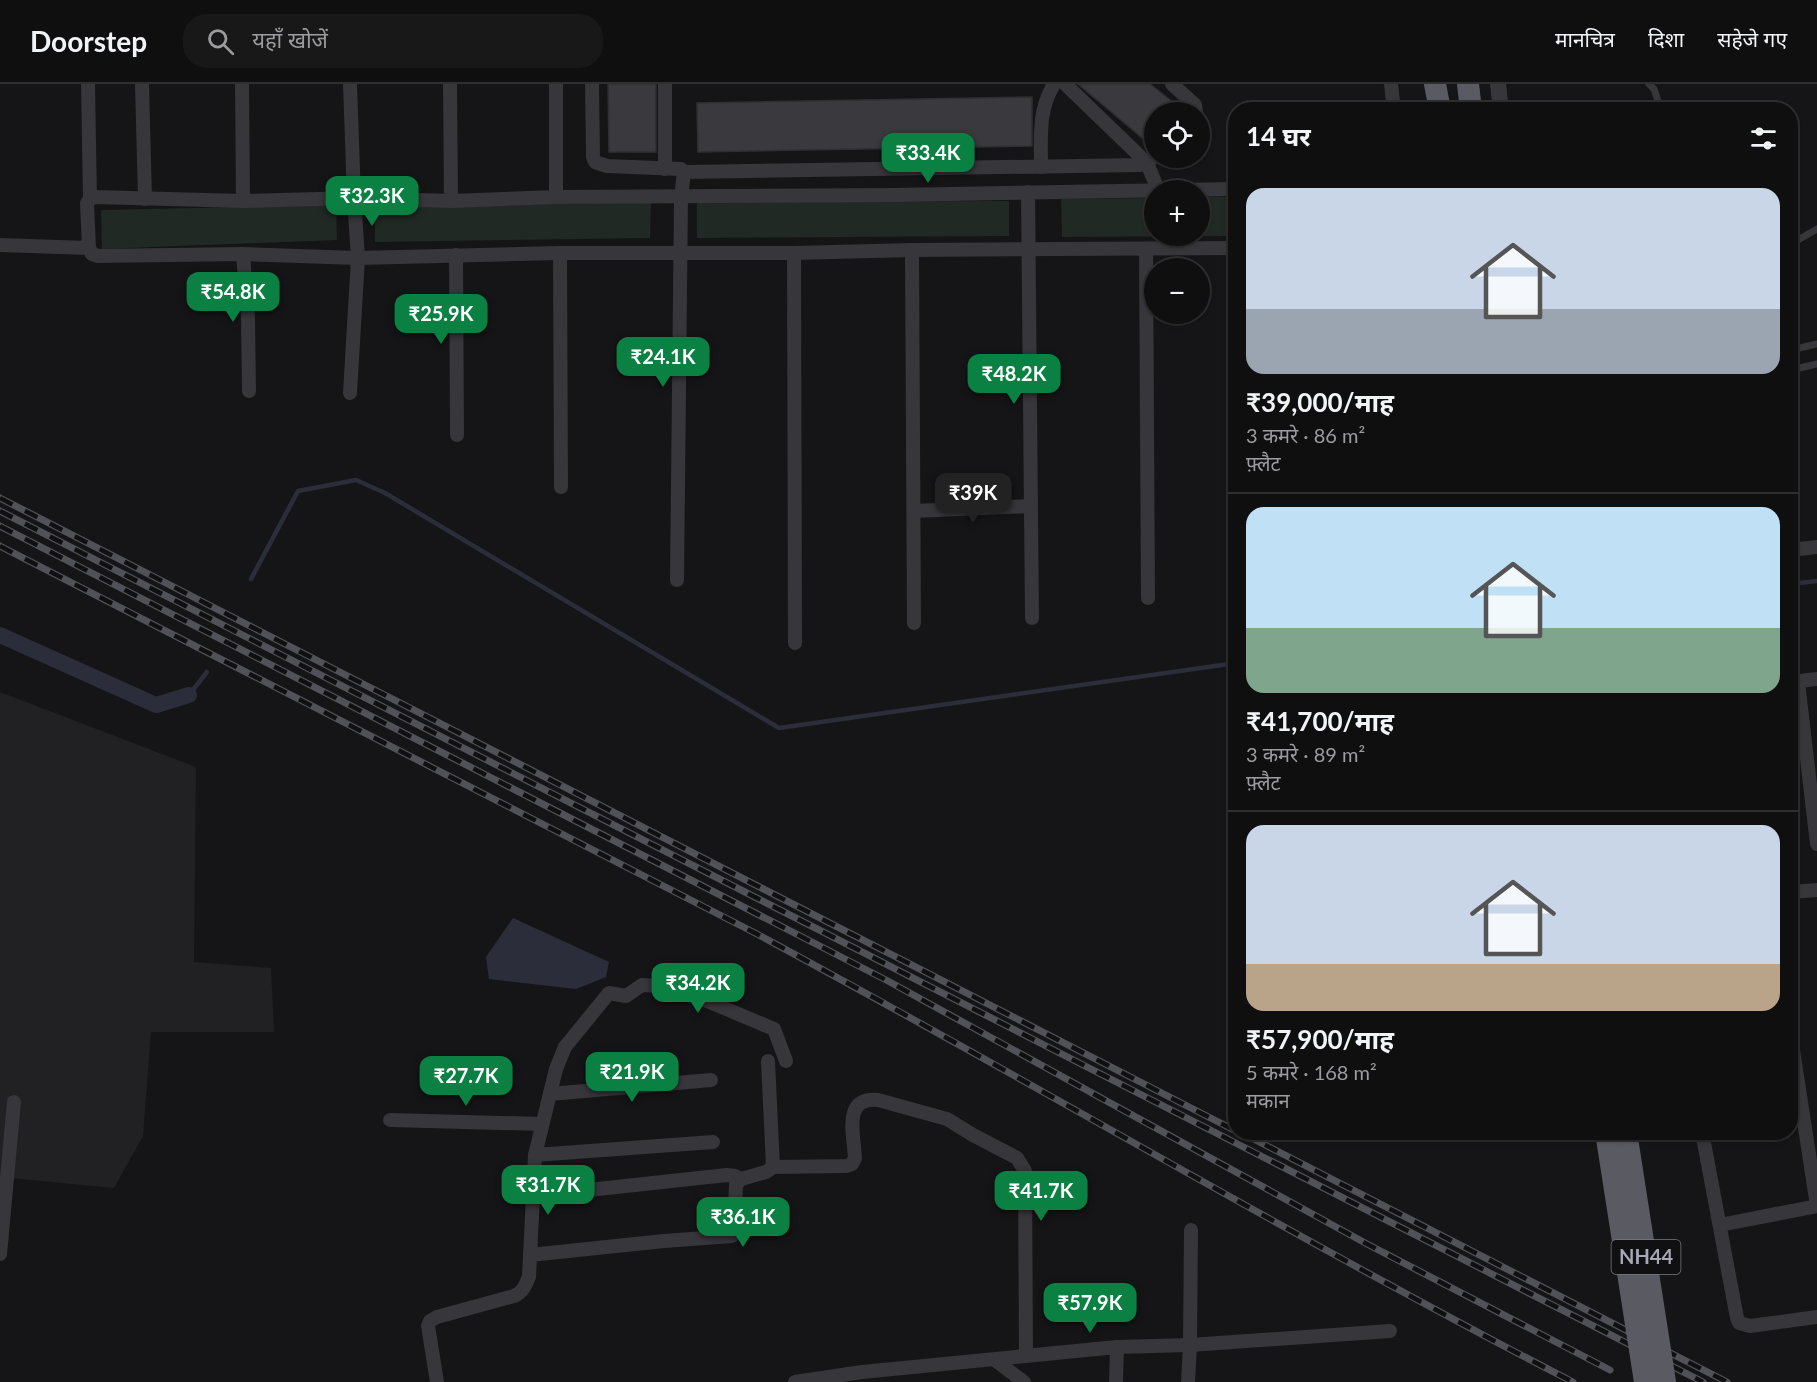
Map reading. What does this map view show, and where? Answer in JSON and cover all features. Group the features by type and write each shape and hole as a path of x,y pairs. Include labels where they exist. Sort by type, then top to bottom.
{"highway":[{"path":"1435,84 1438,102"},
{"path":"1468,84 1470,102"},
{"name":"NH44","path":"1607,1140 1645,1382"},
{"name":"NH44","path":"1627,1140 1665,1382"}],"street":[{"path":"87,84 89,248 92,254 98,256 243,254 358,258 560,253 1228,248"},
{"path":"142,84 145,199"},
{"path":"242,84 243,201"},
{"path":"350,84 358,258 350,393"},
{"path":"450,84 451,201"},
{"path":"556,84 556,197"},
{"path":"592,84 593,158 595,162 607,166 681,169 684,172 1144,163"},
{"path":"665,84 665,168"},
{"path":"1041,166 1043,108 1054,84"},
{"path":"1065,84 1144,154"},
{"path":"1172,84 1192,102"},
{"path":"1391,84 1393,102"},
{"path":"1498,84 1500,102"},
{"path":"677,580 680,252 684,172"},
{"path":"1210,189 1228,189"},
{"path":"90,199 94,197 243,201 354,198 451,201 556,197 1144,190"},
{"path":"1028,192 1032,618"},
{"path":"0,245 89,248"},
{"path":"912,250 914,623"},
{"path":"1146,250 1148,598"},
{"path":"560,253 561,488"},
{"path":"794,253 795,643"},
{"path":"243,254 248,318 249,391"},
{"path":"456,255 457,435"},
{"path":"914,511 1031,506"},
{"path":"1798,549 1817,547"},
{"path":"1798,682 1817,679"},
{"path":"1798,703 1817,844"},
{"path":"1798,891 1817,890"},
{"path":"437,1382 428,1326 430,1321 520,1293 529,1277 535,1155 560,1057 565,1047 609,993 626,996 642,985 674,987 774,1029 786,1061"},
{"path":"768,1060 773,1167"},
{"path":"550,1094 711,1080"},
{"path":"1720,1225 1817,1206 1798,1082"},
{"path":"530,1255 664,1241 728,1238 734,1233 736,1185 741,1179 766,1172 773,1167 847,1166 852,1164 855,1158 853,1111 859,1103 868,1099 878,1100 947,1119 972,1135 1017,1158 1025,1171 1026,1356"},
{"path":"0,1254 14,1102"},
{"path":"390,1120 542,1124"},
{"path":"1704,1140 1739,1323 1750,1326 1817,1317"},
{"path":"535,1155 713,1142"},
{"path":"533,1196 727,1175 741,1179"},
{"path":"1188,1382 1191,1230"},
{"path":"795,1382 862,1372 1117,1347 1190,1345 1390,1331"},
{"path":"1116,1382 1117,1347"},
{"path":"995,1360 1024,1382"},
{"path":"862,1372 876,1382"}],"lane":[{"path":"1649,84 1654,89 1658,102"},
{"path":"1798,240 1817,229"},
{"path":"1798,348 1817,344"},
{"path":"1798,368 1817,364"}],"shaded area":[{"path":"1210,197 1228,197 1228,236 1210,236"},
{"path":"1144,198 1144,237 1062,237 1061,199"},
{"path":"1009,201 1009,236 697,238 697,202"},
{"path":"374,202 651,203 650,238 375,242"},
{"path":"336,205 337,240 102,249 101,210"},
{"path":"0,692 196,767 194,962 271,968 274,1032 151,1032 143,1136 114,1188 0,1177"}],"water":[{"path":"513,918 609,962 606,977 576,989 489,979 486,957"}],"building":[{"path":"608,84 656,84 656,152 609,152"},
{"path":"1078,84 1150,84 1172,102 1144,102 1144,139"},
{"path":"1032,97 1032,146 698,152 697,103"}],"waterway":[{"path":"251,579 298,491 356,480 385,493 779,728 1228,664"},
{"path":"1798,583 1817,581"},
{"path":"0,635 156,705 189,695"},
{"path":"189,695 207,672"}],"railway":[{"path":"0,498 1228,1127"},
{"path":"0,511 1228,1139"},
{"path":"0,526 888,981 1367,1244 1610,1370"},
{"path":"0,546 757,934 1266,1217 1573,1382"},
{"path":"1230,1140 1703,1382"},
{"path":"1256,1140 1727,1382"}]}
